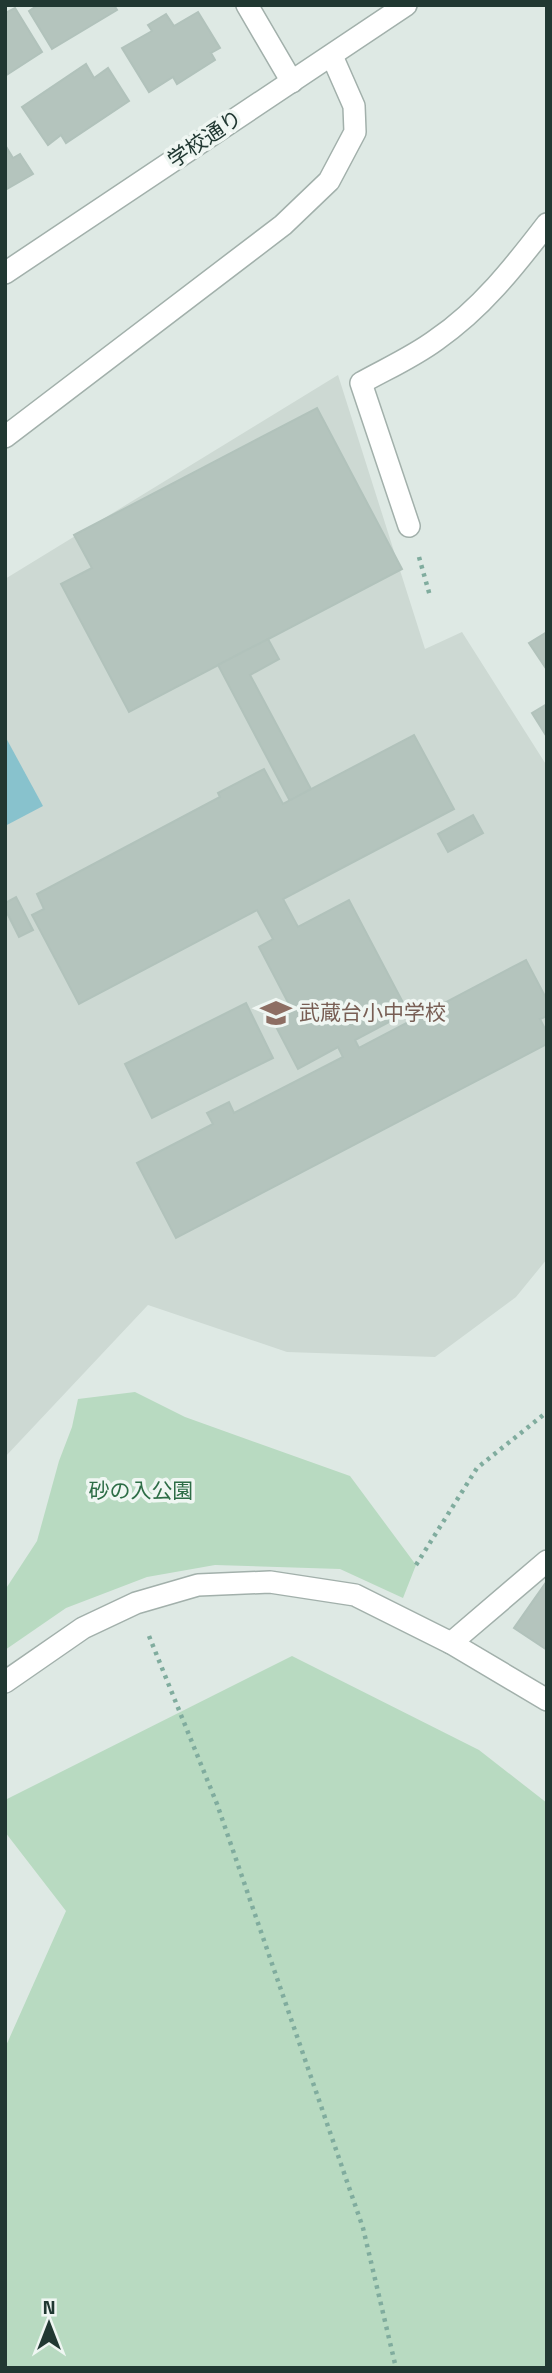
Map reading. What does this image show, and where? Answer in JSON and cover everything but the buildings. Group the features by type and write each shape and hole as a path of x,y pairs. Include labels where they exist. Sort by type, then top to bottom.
{"street":[{"path":"247,5 292,82"},
{"name":"学校通り","path":"5,273 406,5"},
{"path":"5,437 283,225 329,181 355,132 354,106 332,56"},
{"path":"409,526 361,383 435,341 466,316 501,284 547,224"},
{"path":"452,1643 547,1561"},
{"path":"5,1682 83,1628 136,1603 198,1585 270,1582 355,1595 452,1643 547,1700"}],"path":[{"path":"416,1565 477,1468 547,1412"},
{"path":"136,1603 217,1804 359,2215 396,2368"}],"shaded area":[{"name":"武蔵台小中学校","path":"338,375 425,649 462,632 547,766 547,1259 516,1297 435,1357 287,1352 148,1305 5,1457 5,579"}],"green space":[{"name":"砂の入公園","path":"135,1392 185,1417 350,1476 416,1565 403,1598 340,1569 215,1565 147,1577 66,1608 5,1650 5,1590 37,1541 78,1399"},
{"path":"292,1656 479,1750 547,1803 547,2368 5,2368 5,2048 66,1911 5,1832 5,1800"}],"water":[{"path":"5,736 43,806 5,826"}],"place":[{"name":"武蔵台小中学校","path":"276,1013"}]}
